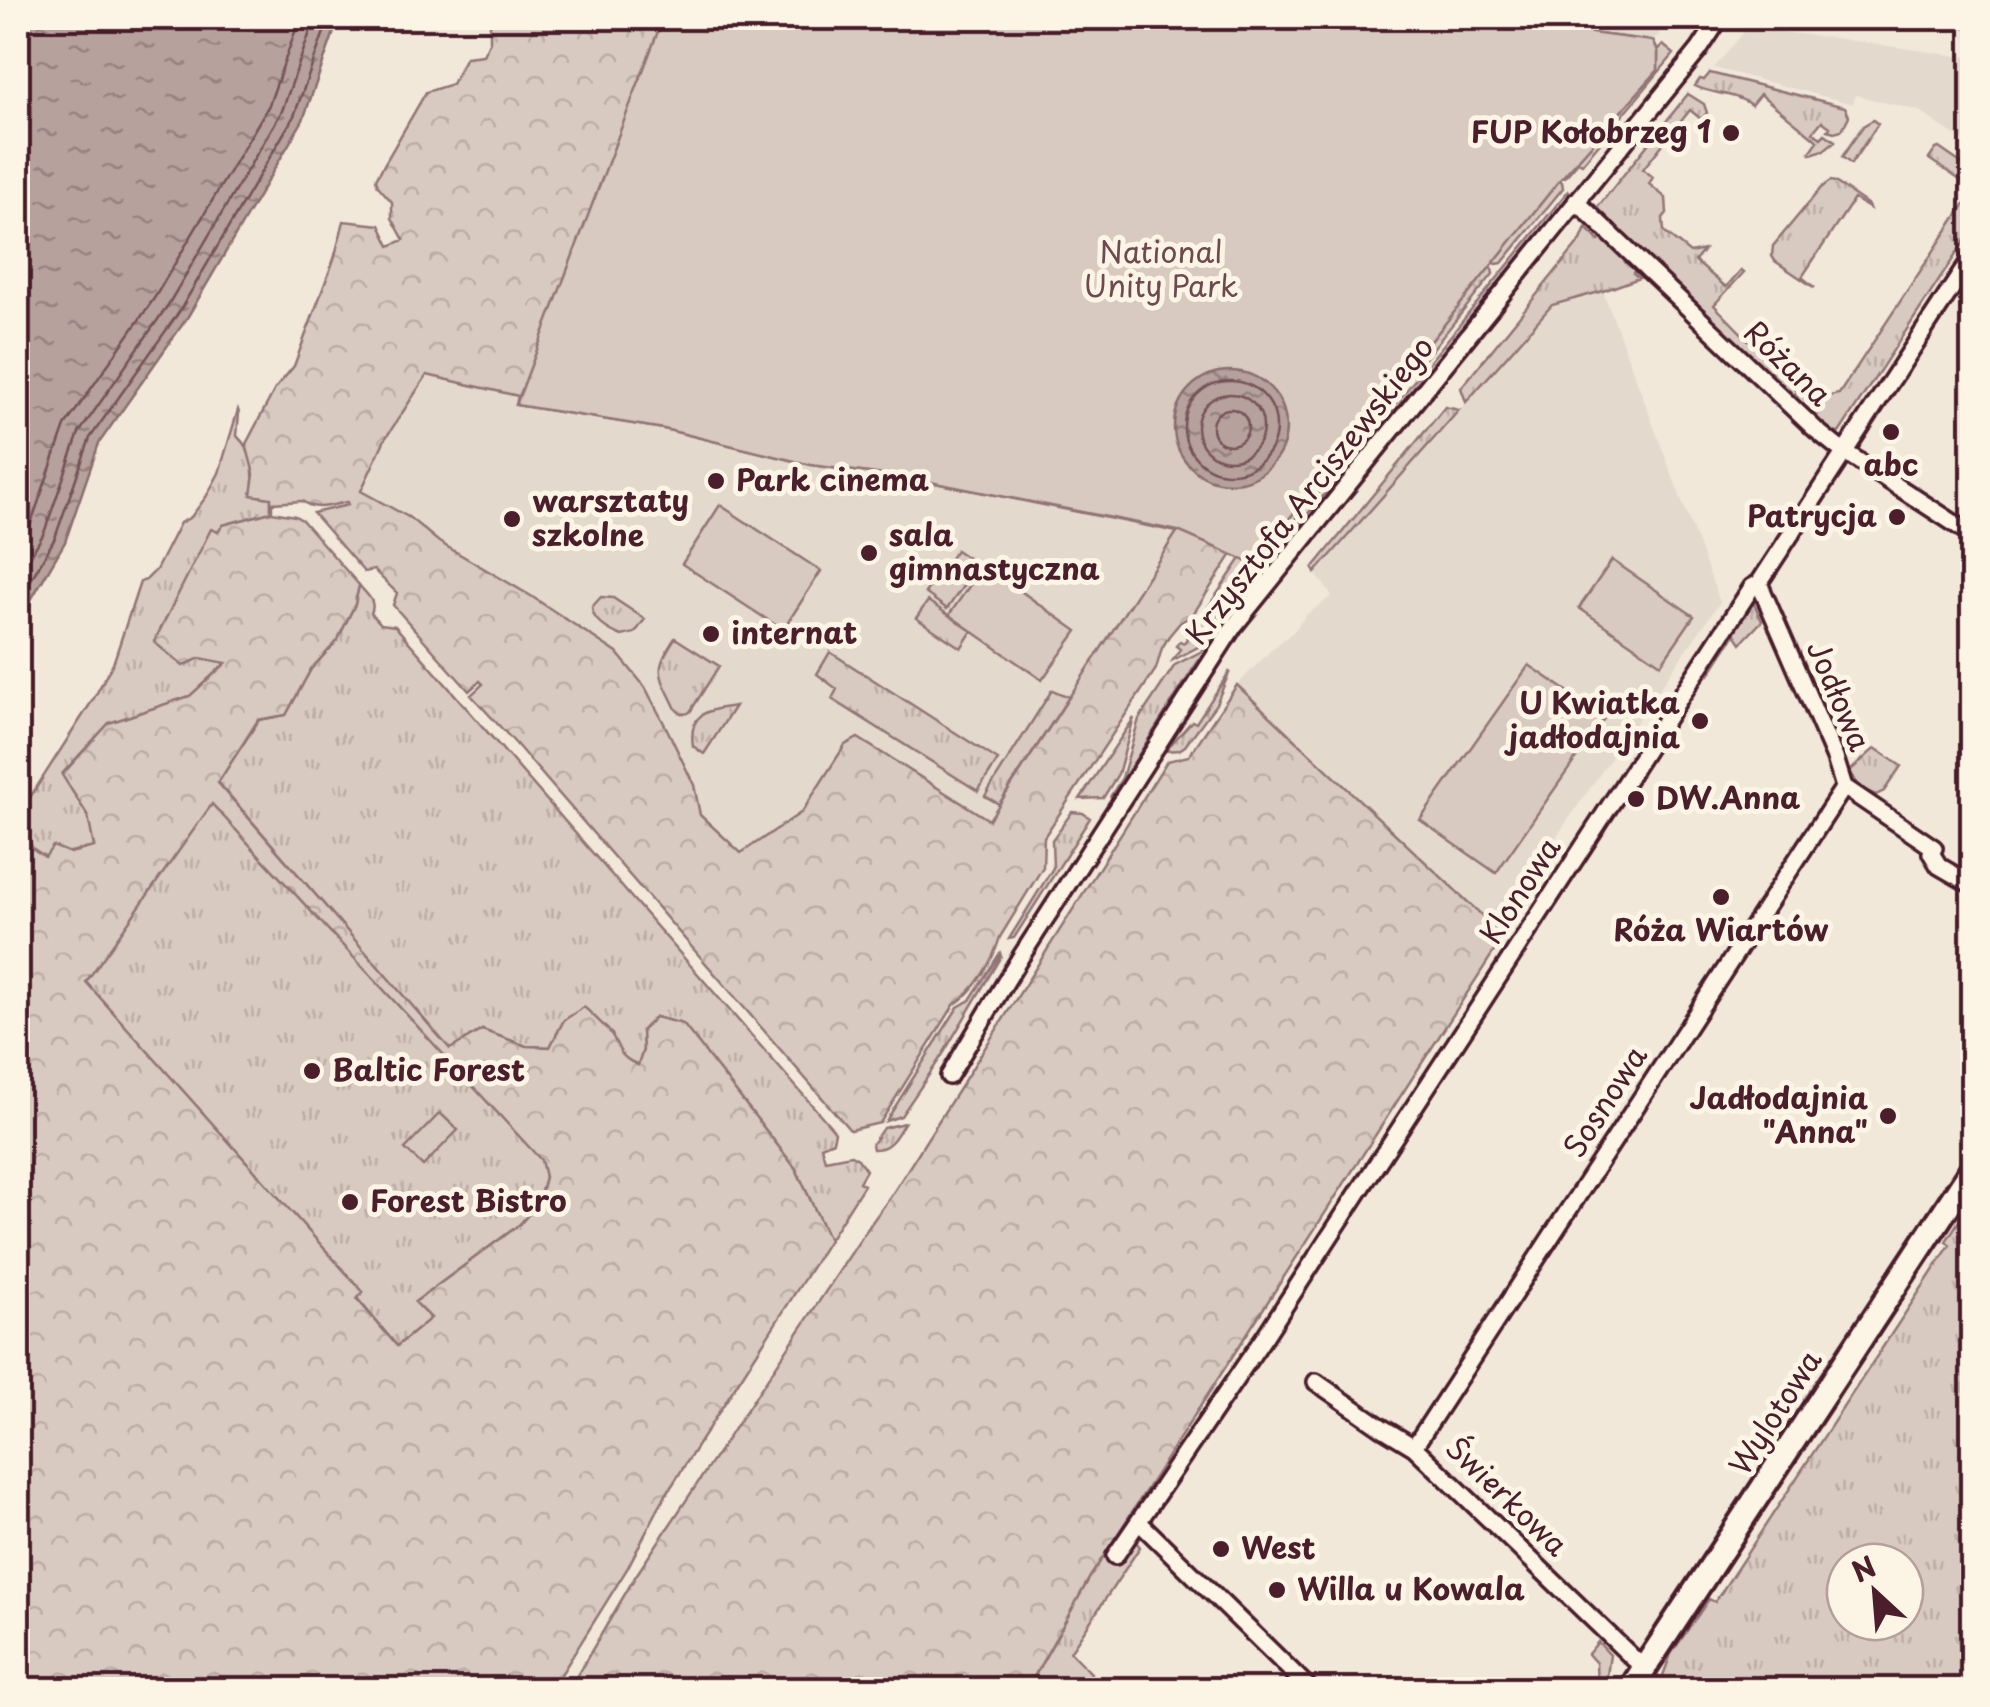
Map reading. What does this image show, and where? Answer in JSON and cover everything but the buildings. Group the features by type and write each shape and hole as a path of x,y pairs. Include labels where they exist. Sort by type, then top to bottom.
{"street":[{"name":"Krzysztofa Arciszewskiego","path":"949,1076 1234,626 1580,204 1720,18"},
{"name":"Różana","path":"1580,204 1816,430 1972,535"},
{"name":"Klonowa","path":"1116,1556 1265,1336 1752,587 1759,582 1972,257"},
{"name":"Jodłowa","path":"1759,582 1844,787 1934,848 1931,854 1940,866 1972,885"},
{"name":"Sosnowa","path":"1414,1446 1844,787"},
{"name":"Wylotowa","path":"1630,1690 1972,1168"},
{"name":"Świerkowa","path":"1316,1382 1414,1446 1645,1667"},
{"path":"1139,1522 1311,1690"}],"shaded area":[{"path":"1612,18 1662,18 1659,35 1653,41 1610,35"},
{"path":"1747,28 1972,58 1972,147 1919,111 1855,95 1853,104 1714,68"},
{"path":"1603,291 1720,602 1494,926 1237,685 1306,615 1332,596 1315,573 1552,305"},
{"path":"427,375 519,397 517,405 664,429 811,465 920,480 1178,531 852,1028 412,516 392,536 349,503"}],"green space":[{"path":"493,18 684,18 727,29 730,18 1593,18 1591,33 1653,41 1658,51 1658,70 1558,182 1253,564 1232,554 1194,613 1169,636 1156,669 1044,837 1043,867 1000,937 988,965 976,984 954,1005 880,1123 850,1130 471,695 483,684 480,681 469,691 393,605 397,593 374,570 364,572 313,513 348,505 347,502 318,507 302,501 272,503 272,512 302,520 359,585 355,604 337,641 311,669 286,715 258,720 218,783 450,1049 482,1030 526,1046 550,1047 564,1020 584,1007 608,1030 625,1058 638,1065 643,1050 642,1030 655,1017 683,1024 796,1169 829,1240 664,1498 627,1569 552,1689 18,1689 18,831 28,834 32,848 45,857 53,846 70,853 94,847 88,816 62,775 109,723 190,696 226,663 200,658 183,666 154,642 211,529 218,532 223,525 271,512 271,498 251,495 254,474 246,444 275,389 294,366 344,221 380,225 390,246 404,240 392,218 392,202 376,179 426,92 452,84 466,57 483,55 490,41","holes":["427,375 518,396 516,405 664,429 811,465 920,480 1177,532 989,820 858,738 845,745 802,812 741,853 700,815 694,785 668,731 645,687 617,653 439,542 410,518 361,491 385,439","212,804 541,1160 545,1177 538,1204 519,1225 415,1302 431,1318 397,1346 357,1299 363,1292 86,982"]},
{"name":"National Unity Park","path":"663,18 684,18 727,29 730,18 1593,18 1591,33 1653,41 1658,51 1658,70 1558,182 1253,564 1178,531 920,480 811,465 664,429 516,405"},
{"path":"1663,45 1674,54 1582,164 1578,162 1565,177 1554,169 1612,98"},
{"path":"1710,73 1845,107 1849,116 1842,130 1834,132 1822,121 1813,132 1835,141 1811,154 1818,141 1760,94 1751,105 1695,86"},
{"path":"1688,94 1704,104 1707,113 1701,119 1690,110 1643,169 1653,177 1649,184 1666,198 1664,232 1690,253 1704,250 1695,261 1726,287 1741,270 1744,272 1714,305 1798,391 1792,397 1597,208"},
{"path":"1873,120 1878,124 1851,164 1842,157 1863,126"},
{"path":"1939,148 1968,168 1963,182 1929,159"},
{"path":"1550,174 1562,182 1563,188 1502,263 1486,260"},
{"path":"1830,181 1869,208 1854,199 1802,277 1815,288 1775,261 1773,246"},
{"path":"1568,191 1571,193 1285,546 1274,550 1320,500 1373,425 1392,408"},
{"path":"1972,193 1972,230 1839,433 1828,432 1794,400 1800,393 1808,401 1839,394"},
{"path":"1586,228 1599,241 1604,235 1637,267 1633,273 1639,278 1552,305 1466,402 1461,388 1581,240"},
{"path":"1481,265 1492,269 1493,274 1389,403 1368,422 1316,497 1268,549 1260,546"},
{"path":"1445,407 1459,410 1315,573 1313,568"},
{"path":"238,410 237,436 252,463 252,495 271,498 271,512 223,525 200,658 227,662 190,696 109,723 62,774 88,816 95,847 46,857 32,848 28,834 18,831 18,816 114,661 140,582 156,570 180,523 191,517 206,497 219,473"},
{"path":"720,505 821,571 783,630 682,564"},
{"path":"956,550 978,565 947,609 925,593"},
{"path":"1246,551 1257,559 1246,571 1229,607 1198,647 1173,660 1180,649 1176,646 1180,641 1184,643"},
{"path":"1612,560 1694,616 1661,664 1579,608"},
{"path":"984,565 1077,631 1042,680 949,615"},
{"path":"1260,565 1263,572 1195,666 1110,797 1122,778 1139,719 1175,665 1202,651"},
{"path":"359,585 372,601 371,613 381,624 395,626 832,1128 833,1141 821,1146 825,1160 851,1155 866,1170 859,1182 864,1185 829,1240 796,1169 683,1024 655,1017 642,1030 639,1065 621,1054 612,1034 564,1020 550,1047 526,1046 482,1030 450,1050 218,782 259,720 286,715 311,669 337,641 355,604"},
{"path":"601,597 613,598 645,619 635,633 622,636 598,621 592,607"},
{"path":"1751,597 1762,621 1741,643 1735,634 1709,675 1703,670"},
{"path":"928,601 972,631 961,648 916,618"},
{"path":"675,638 719,666 686,714 676,709 661,673 663,659"},
{"path":"830,652 998,760 978,791 832,699 837,689 817,674"},
{"path":"1529,665 1605,717 1496,873 1420,820"},
{"path":"1230,671 1216,704 1185,746 1165,751 1192,721 1196,723"},
{"path":"1237,685 1504,936 1090,1577 1027,1689 569,1689 635,1577 891,1196 1167,761 1189,756"},
{"path":"1052,690 1069,697 999,804 985,796"},
{"path":"735,706 704,754 693,746 697,719 709,711"},
{"path":"1134,718 1118,774 1103,798 1080,799"},
{"path":"1875,748 1901,766 1884,791 1876,795 1859,788 1850,771"},
{"name":"Baltic Forest","path":"211,803 542,1160 545,1177 538,1204 519,1225 415,1302 431,1318 397,1346 357,1298 363,1292 85,982"},
{"path":"1072,812 1090,818 1014,938 1009,939 1053,868 1052,840"},
{"path":"1000,953 943,1054 901,1116 886,1121 958,1007 970,1000"},
{"path":"440,1113 458,1130 423,1166 405,1149"},
{"path":"904,1123 888,1145 873,1149 872,1144 883,1128"},
{"path":"1972,1201 1972,1689 1658,1689 1671,1654 1709,1599 1715,1602 1950,1245 1946,1241"},
{"path":"1121,1529 1140,1547 1070,1652 1091,1673 1079,1689 1027,1690 1090,1577"},
{"path":"1598,1642 1610,1655 1605,1689 1597,1689 1596,1663 1588,1654"}],"water":[{"path":"18,18 339,18 303,120 187,318 99,443 65,542 18,622"},
{"path":"1230,371 1251,375 1270,387 1282,406 1286,427 1282,448 1270,467 1251,479 1230,483 1209,479 1190,467 1178,448 1174,427 1178,406 1190,387 1209,375"}],"place":[{"name":"FUP Kołobrzeg 1","path":"1731,133"},
{"name":"abc","path":"1891,432"},
{"name":"Park cinema","path":"716,481"},
{"name":"Patrycja","path":"1897,517"},
{"name":"warsztaty szkolne","path":"512,519"},
{"name":"sala gimnastyczna","path":"869,553"},
{"name":"internat","path":"711,634"},
{"name":"U Kwiatka jadłodajnia","path":"1700,721"},
{"name":"DW.Anna","path":"1636,799"},
{"name":"Róża Wiartów","path":"1721,897"},
{"name":"Baltic Forest","path":"312,1071"},
{"name":"Jadłodajnia \"Anna\"","path":"1888,1116"},
{"name":"Forest Bistro","path":"350,1202"},
{"name":"West","path":"1221,1549"},
{"name":"Willa u Kowala","path":"1277,1590"}]}
